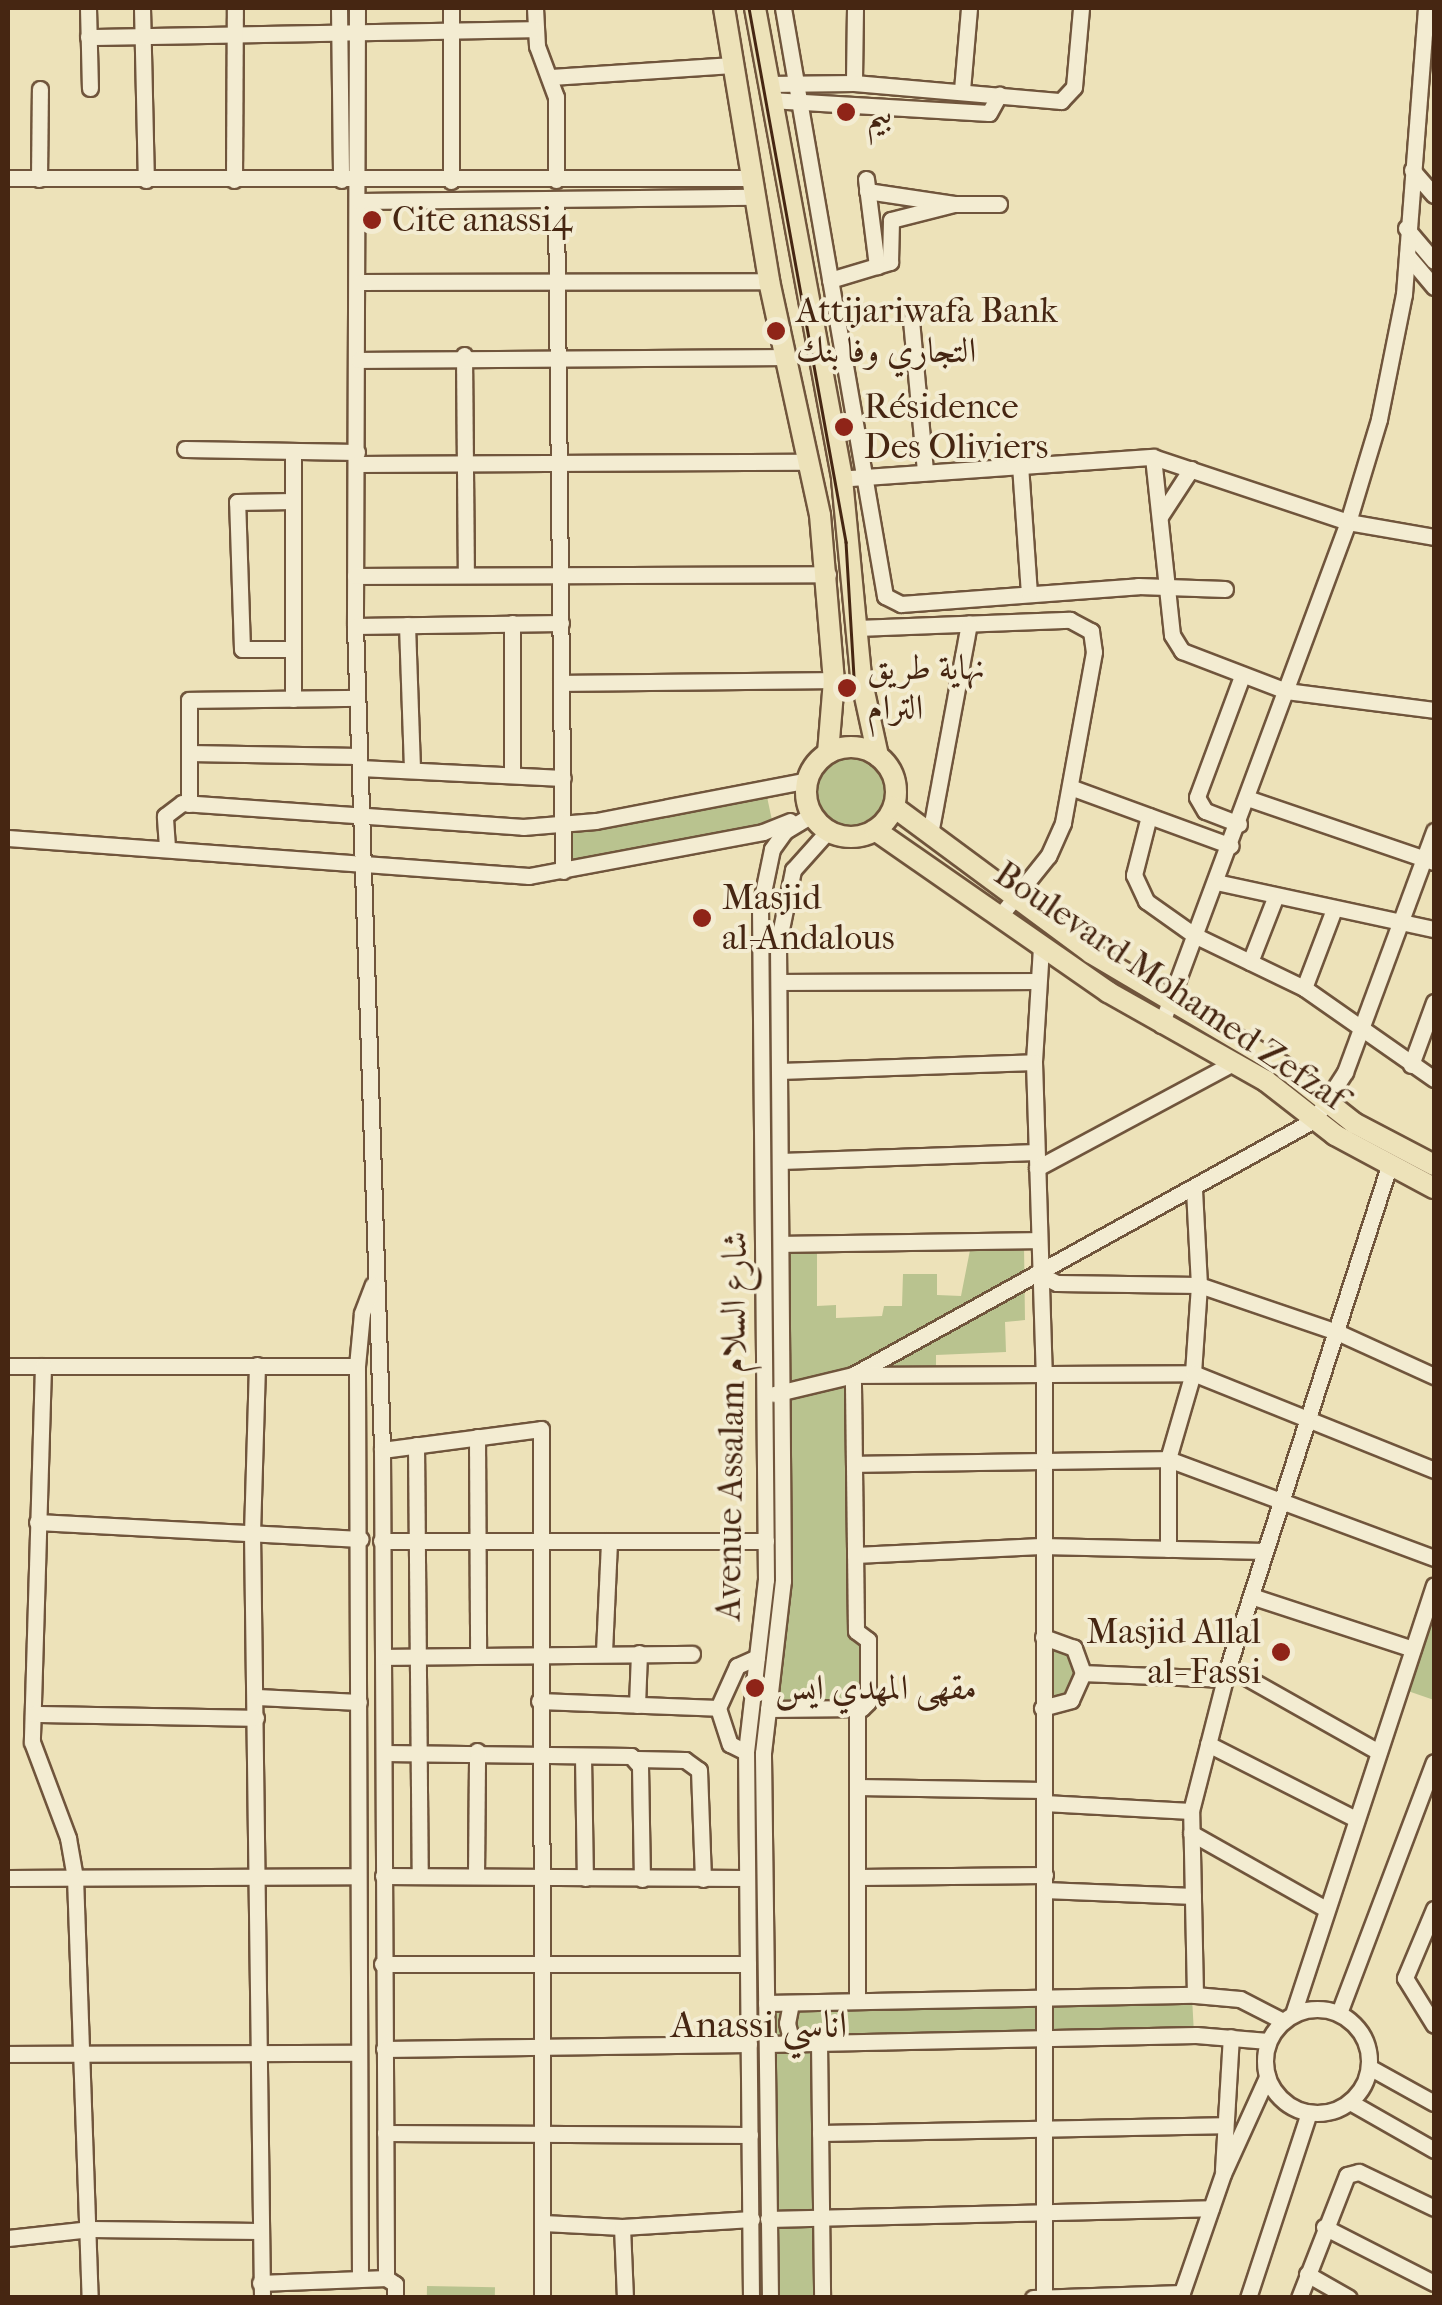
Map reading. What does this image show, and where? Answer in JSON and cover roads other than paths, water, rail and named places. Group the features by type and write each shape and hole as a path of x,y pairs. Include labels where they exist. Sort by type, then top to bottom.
{"main road":[{"path":"724,8 769,282 828,574 834,680 828,753 808,780 811,813 827,832 851,838 875,830 894,807 894,779 878,756 858,628 851,478 754,8"},
{"path":"828,753 854,747 878,756"},
{"name":"Boulevard Mohamed Zefzaf","path":"894,807 1014,899 1171,1003 1282,1066 1322,1112 1389,1166 1434,1188"},
{"name":"Boulevard Mohamed Zefzaf","path":"875,830 1041,947 1161,1024 1322,1112 1434,1165"}],"street":[{"path":"88,8 90,88"},
{"path":"142,8 146,180"},
{"path":"234,8 234,180"},
{"path":"339,8 341,180"},
{"path":"356,8 360,282 355,626 382,1450 386,2278"},
{"path":"451,181 452,8"},
{"path":"535,8 541,62 551,77 556,180"},
{"path":"783,8 830,280 851,478 889,600 1166,586 1224,589"},
{"path":"854,84 856,8"},
{"path":"962,90 969,8"},
{"path":"798,92 854,84 1068,98 1081,8"},
{"path":"1161,1024 1231,846 1348,522 1391,371 1429,42 1426,8"},
{"path":"88,36 339,28 536,29"},
{"path":"551,77 733,66"},
{"path":"39,179 40,89"},
{"path":"769,92 989,113 999,95"},
{"path":"1415,140 1434,142"},
{"path":"1412,170 1434,195"},
{"path":"8,178 556,180 754,187"},
{"path":"877,266 866,185 954,204 998,204"},
{"path":"359,201 556,203 754,187"},
{"path":"556,203 563,872"},
{"path":"830,280 892,258 891,220 954,204"},
{"path":"1406,228 1434,260"},
{"path":"1406,255 1434,287"},
{"path":"360,282 769,282"},
{"path":"910,320 926,472"},
{"path":"359,360 558,354 784,356"},
{"path":"464,356 466,572"},
{"path":"186,449 293,450 357,458 464,461 808,462"},
{"path":"293,450 293,699"},
{"path":"851,478 1153,457 1348,522 1434,537"},
{"path":"1153,457 1166,586 1178,646 1242,676 1286,691 1434,710"},
{"path":"1020,465 1028,594"},
{"path":"1161,516 1191,469"},
{"path":"293,501 237,502 242,649 293,650"},
{"path":"355,576 466,572 828,574"},
{"path":"858,628 1070,620 1089,628 1094,652 1058,839 1000,916"},
{"path":"355,626 561,622"},
{"path":"512,624 512,775"},
{"path":"930,834 968,624"},
{"path":"407,625 412,770"},
{"path":"1239,824 1205,811 1197,797 1242,676"},
{"path":"561,682 834,680"},
{"path":"190,804 189,700 357,698"},
{"path":"189,753 564,778"},
{"path":"168,847 162,834 167,811 190,804 564,824 808,780"},
{"path":"1070,787 1231,846"},
{"path":"1247,798 1428,860"},
{"path":"764,832 772,848 811,813"},
{"path":"8,838 168,847 492,875 563,872 764,832 811,813"},
{"path":"1149,816 1135,862 1136,886 1194,935 1304,988 1434,1078"},
{"path":"854,1376 1194,1188 1322,1112 1362,1030 1398,918 1428,860 1434,831"},
{"name":"Avenue Assalam شارع السلام","path":"751,2298 760,2219 767,2044 768,1709 784,1393 779,982 786,888 802,855 827,832"},
{"name":"Avenue Assalam شارع السلام","path":"770,2298 750,2135 746,1752 757,1656 771,1624 766,1541 760,907 772,848"},
{"path":"1216,882 1276,898 1398,918 1434,929"},
{"path":"1250,962 1276,898"},
{"path":"1304,988 1334,908"},
{"path":"1041,947 1035,981 1034,1062 1044,1373 1040,1457 1046,1996 1044,2297"},
{"path":"779,982 1035,981"},
{"path":"1412,1065 1434,1002"},
{"path":"780,1071 1034,1062"},
{"path":"781,1161 1036,1160 1232,1063"},
{"path":"1194,1995 1191,1812 1227,1673 1389,1166"},
{"path":"1168,1549 1168,1459 1193,1374 1199,1285 1194,1188"},
{"path":"783,1244 1037,1240"},
{"path":"1038,1273 1057,1283 1199,1285 1336,1332 1434,1376"},
{"path":"360,2278 361,1539 357,1366 362,1313 375,1279"},
{"path":"8,1366 357,1366"},
{"path":"43,1366 32,1742 68,1838 75,1876 91,2229 90,2298"},
{"path":"257,1366 252,1532 257,1697 261,2290 386,2278 392,2280 395,2298"},
{"path":"765,1395 854,1376 1193,1374 1308,1416 1434,1470"},
{"path":"768,1709 857,1708 868,1702 868,1640 856,1631 854,1376"},
{"path":"382,1450 541,1429 538,1755 542,2298"},
{"path":"477,1437 478,1654"},
{"path":"416,1445 422,1753 420,1876"},
{"path":"854,1464 1040,1457 1168,1459 1434,1558"},
{"path":"37,1522 361,1539"},
{"path":"382,1541 766,1541"},
{"path":"604,1652 610,1541"},
{"path":"855,1555 1041,1546 1266,1551"},
{"path":"1033,2298 1181,2295 1223,2174 1266,2077 1268,2041 1288,2018 1434,1586"},
{"path":"1251,1596 1413,1649"},
{"path":"1043,1637 1070,1644 1084,1673"},
{"path":"637,1705 639,1653"},
{"path":"384,1656 692,1654"},
{"path":"746,1752 730,1744 718,1708 738,1666 757,1656"},
{"path":"1084,1673 1227,1673 1380,1752"},
{"path":"1042,1708 1071,1700 1084,1673"},
{"path":"257,1697 359,1702"},
{"path":"540,1701 718,1708"},
{"path":"856,2001 857,1708"},
{"path":"33,1714 256,1718"},
{"path":"1208,1744 1356,1819"},
{"path":"384,1753 478,1750 685,1760 700,1770 703,1878"},
{"path":"476,1876 478,1750"},
{"path":"583,1756 585,1878"},
{"path":"637,1760 642,1879"},
{"path":"1339,2013 1433,1772"},
{"path":"857,1787 1044,1796 1191,1812"},
{"path":"1192,1834 1326,1909"},
{"path":"8,1878 358,1876"},
{"path":"382,1876 747,1878"},
{"path":"858,1877 1045,1883 1193,1896"},
{"path":"1434,1909 1405,1978 1434,2025"},
{"path":"382,1964 748,1964"},
{"path":"766,2003 1194,1995 1240,1999 1288,2018 1339,2013"},
{"path":"791,2003 786,2023 792,2043"},
{"path":"1339,2013 1366,2041 1369,2067 1350,2102"},
{"path":"767,2044 1046,2043 1230,2037 1268,2041"},
{"path":"1223,2174 1222,2125 1230,2037"},
{"path":"820,2042 822,2298"},
{"path":"384,2049 540,2051 749,2044"},
{"path":"8,2054 359,2053"},
{"path":"1369,2067 1434,2102"},
{"path":"1266,2077 1276,2094 1309,2113 1350,2102 1434,2150"},
{"path":"1248,2298 1309,2113"},
{"path":"820,2132 1222,2125"},
{"path":"385,2133 543,2138 750,2135"},
{"path":"1299,2298 1342,2178 1352,2173 1434,2208"},
{"path":"543,2223 622,2227 760,2219 1211,2208"},
{"path":"622,2227 625,2298"},
{"path":"1324,2228 1434,2283"},
{"path":"8,2238 91,2229 259,2231"},
{"path":"1308,2274 1349,2298"}],"tram line":[{"path":"749,8 846,542 855,693"}],"place":[{"name":"بيم","path":"846,112"},
{"name":"Cite anassi4","path":"372,220"},
{"name":"Attijariwafa Bank التجاري وفا بنك","path":"776,331"},
{"name":"Résidence Des Oliviers","path":"844,427"},
{"name":"نهاية طريق الترام","path":"847,688"},
{"name":"Masjid al-Andalous","path":"702,918"},
{"name":"Masjid Allal al- Fassi","path":"1281,1652"},
{"name":"مقهى المهدي ايس","path":"755,1688"}],"district":[{"name":"Anassi اناسي","path":"759,2025"}]}
